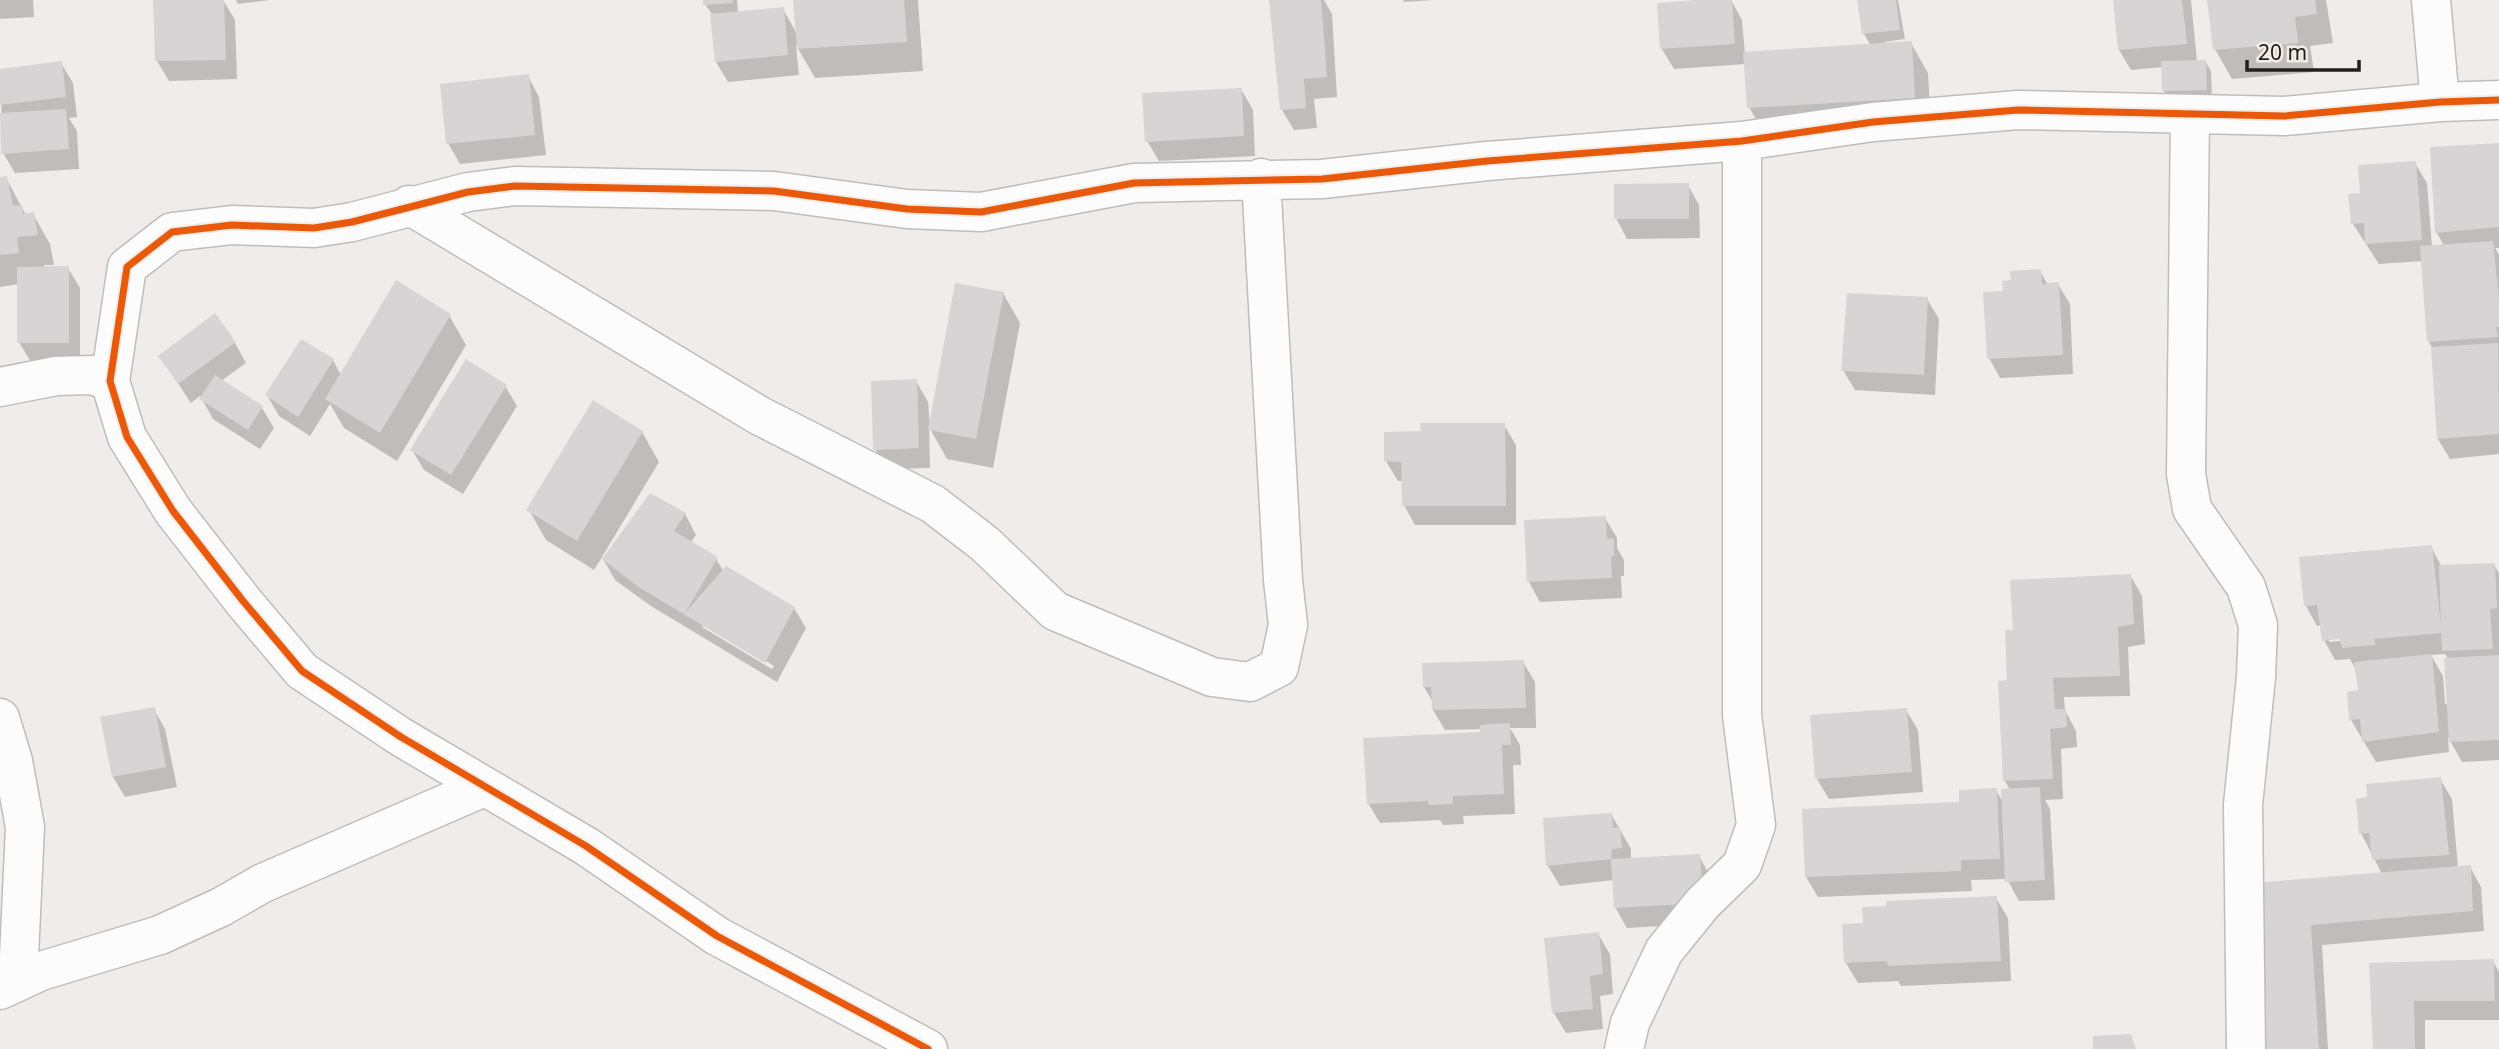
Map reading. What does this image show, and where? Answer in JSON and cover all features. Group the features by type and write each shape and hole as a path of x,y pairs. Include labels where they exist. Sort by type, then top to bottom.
{"street":[{"path":"2431,0 2440,102"},
{"path":"928,1049 717,936 586,846 401,737 302,671 173,511 127,437 110,382 127,267 172,232 232,225 314,228 352,222 409,205 468,192 515,186 774,191 907,209 981,212 1134,183 1322,178 1487,161 1742,141 1873,122 2018,110 2284,116 2440,102 2499,100"},
{"path":"2190,114 2186,474 2192,509 2246,587 2258,625 2255,688 2243,804 2246,1049"},
{"path":"1624,1049 1630,1023 1664,951 1703,903 1742,865 1756,825 1742,715 1742,141"},
{"path":"409,205 760,416 933,504 985,544 1055,611 1212,677 1250,682 1279,667 1288,625 1282,567 1261,178"},
{"path":"0,387 56,376 91,375 110,382"},
{"path":"0,718 13,761 25,827 9,985 160,935 263,883 484,787"}],"building":[{"path":"153,0 224,0 226,60 155,61"},
{"path":"703,0 733,0 733,3 703,5"},
{"path":"793,0 904,0 907,42 797,49"},
{"path":"1269,0 1321,0 1327,77 1304,79 1306,108 1280,110"},
{"path":"1732,0 1735,44 1660,49 1657,3"},
{"path":"1857,0 1896,0 1900,30 1862,34"},
{"path":"2113,0 2182,0 2187,44 2118,50"},
{"path":"2207,0 2315,0 2317,14 2295,17 2298,43 2213,50"},
{"path":"784,7 788,55 715,62 710,14"},
{"path":"1912,41 1915,98 1747,108 1743,52"},
{"path":"2206,60 2207,90 2162,91 2161,61"},
{"path":"62,61 66,97 0,105 0,69"},
{"path":"529,74 535,135 446,144 440,84"},
{"path":"1242,88 1244,136 1145,142 1142,93"},
{"path":"66,109 69,149 1,154 0,113"},
{"path":"2499,143 2499,227 2435,233 2430,147"},
{"path":"2416,161 2422,240 2365,244 2364,223 2351,224 2348,194 2360,193 2358,165"},
{"path":"7,176 13,206 22,205 23,214 34,212 38,235 17,237 19,253 0,255 0,177"},
{"path":"1689,183 1689,219 1614,219 1614,184"},
{"path":"2493,241 2499,300 2499,327 2496,327 2498,337 2427,342 2420,246"},
{"path":"69,266 69,343 17,343 17,267"},
{"path":"2041,269 2042,284 2059,282 2063,355 1987,359 1983,292 2003,291 2002,281 2011,280 2010,271"},
{"path":"396,280 451,314 380,433 325,399"},
{"path":"955,283 1004,292 976,439 928,430"},
{"path":"1847,293 1928,297 1924,375 1841,371"},
{"path":"215,313 236,342 178,384 158,356"},
{"path":"301,339 334,359 298,417 265,395"},
{"path":"2498,343 2499,434 2437,439 2431,347"},
{"path":"466,359 507,385 451,475 410,450"},
{"path":"215,375 263,406 248,430 199,399"},
{"path":"917,379 919,448 873,450 871,381"},
{"path":"593,400 643,431 577,541 526,510"},
{"path":"1420,423 1505,423 1506,506 1402,506 1401,462 1384,461 1384,432 1421,431"},
{"path":"650,493 686,513 674,531 718,557 685,613 726,566 795,607 765,663 637,586 602,559"},
{"path":"1606,516 1607,539 1614,538 1612,578 1527,582 1524,520"},
{"path":"2432,545 2441,626 2439,565 2495,563 2497,608 2490,609 2493,649 2442,651 2441,633 2374,639 2376,645 2342,648 2340,639 2322,641 2317,605 2304,606 2299,557"},
{"path":"2131,574 2134,624 2118,627 2120,676 2053,678 2055,709 2066,709 2067,727 2050,729 2053,779 2003,781 1998,681 2007,680 2005,630 2013,630 2010,580"},
{"path":"2432,654 2439,732 2362,742 2360,719 2349,720 2347,692 2358,690 2354,662"},
{"path":"2499,655 2499,740 2449,742 2444,658"},
{"path":"1524,660 1526,708 1432,710 1431,687 1423,687 1422,663"},
{"path":"155,707 166,767 112,777 100,717"},
{"path":"1907,708 1912,772 1815,779 1810,715"},
{"path":"1510,723 1511,745 1502,745 1504,794 1453,796 1453,804 1429,805 1428,801 1367,804 1363,738 1480,732 1480,725"},
{"path":"2441,777 2449,855 2372,860 2369,833 2359,834 2356,799 2367,797 2366,784"},
{"path":"2040,787 2045,880 2005,882 2001,789"},
{"path":"1997,788 2000,859 1961,860 1961,871 1805,877 1802,809 1959,802 1959,790"},
{"path":"1612,813 1613,828 1620,827 1622,848 1612,849 1611,859 1546,866 1543,818"},
{"path":"1700,854 1703,903 1614,908 1611,859"},
{"path":"2471,865 2473,911 2311,925 2319,1049 2263,1049 2254,883"},
{"path":"1997,896 2001,961 1888,966 1887,961 1844,963 1842,924 1863,923 1862,907 1886,906 1886,901"},
{"path":"1599,932 1603,974 1590,976 1593,1009 1552,1013 1544,938"},
{"path":"2494,959 2495,1001 2414,1001 2415,1049 2373,1049 2369,963"},
{"path":"2131,1034 2136,1049 2093,1049 2093,1036"}],"cycle path":[{"path":"928,1049 717,936 586,846 401,737 302,671 173,511 127,437 110,381 127,267 172,232 232,225 314,228 352,222 468,192 515,186 774,191 907,209 981,212 1134,183 1322,179 1487,161 1742,141 1873,122 2018,110 2284,116 2440,102 2499,100"}]}
